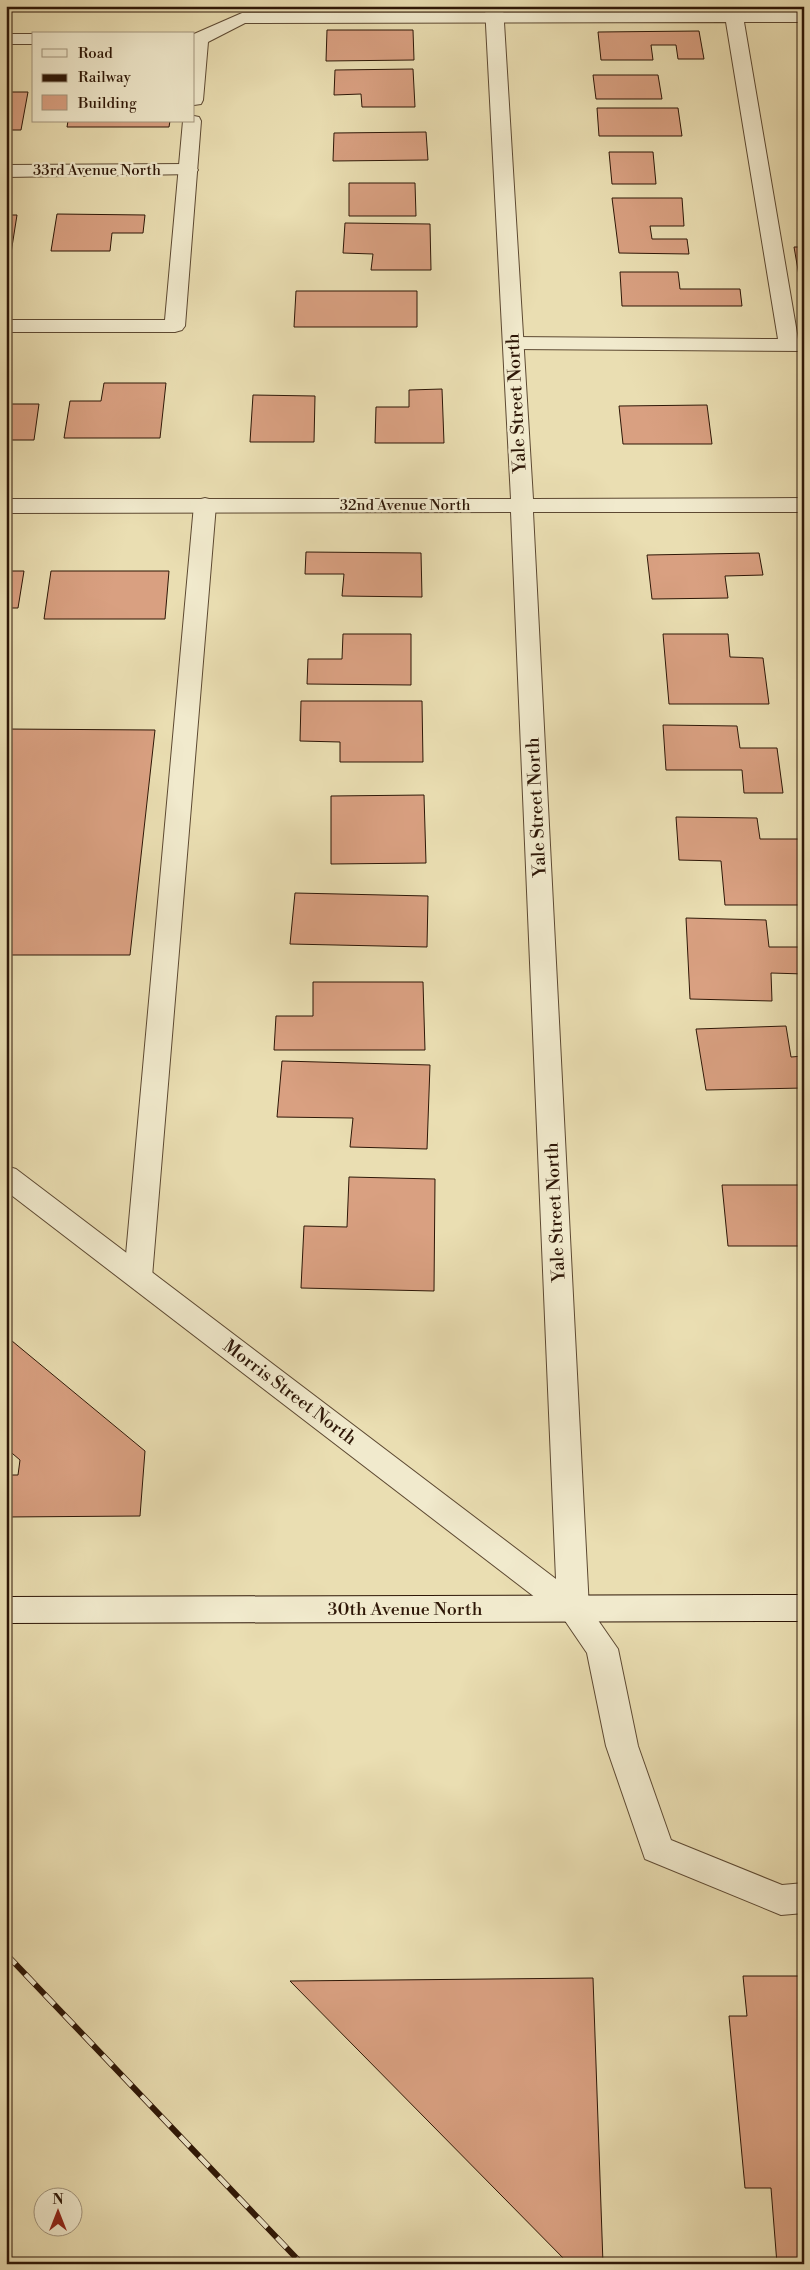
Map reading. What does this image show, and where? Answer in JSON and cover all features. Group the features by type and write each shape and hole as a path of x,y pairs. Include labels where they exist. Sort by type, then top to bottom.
{"street":[{"path":"195,69 196,38 242,18 495,13 734,18 804,17"},
{"name":"Yale Street North","path":"495,13 522,505 573,1608"},
{"path":"513,344 796,345 734,18"},
{"path":"6,38 32,38"},
{"path":"6,326 175,326 192,122"},
{"name":"33rd Avenue North","path":"6,171 188,170"},
{"name":"32nd Avenue North","path":"6,506 804,505"},
{"path":"138,1276 205,506"},
{"name":"Morris Street North","path":"6,1176 573,1608 602,1649 622,1746 657,1849 781,1900 804,1898"},
{"name":"30th Avenue North","path":"6,1610 804,1608"}],"building":[{"path":"169,6 201,6 200,10 168,10"},
{"path":"327,30 413,30 414,60 326,61"},
{"path":"699,31 704,59 678,59 676,45 651,45 653,60 601,60 598,32"},
{"path":"413,69 415,107 362,107 361,94 334,95 335,70"},
{"path":"593,75 658,75 662,99 596,99"},
{"path":"6,92 28,92 21,130 6,130"},
{"path":"597,108 678,108 682,136 599,136"},
{"path":"68,122 170,122 169,127 67,127"},
{"path":"426,132 428,160 333,161 334,133"},
{"path":"609,152 653,152 656,184 612,184"},
{"path":"349,183 415,183 416,216 349,216"},
{"path":"612,198 682,198 684,226 650,226 652,239 687,239 689,254 619,253"},
{"path":"57,214 145,215 143,233 112,233 110,251 51,251"},
{"path":"6,215 17,215 11,253 6,253"},
{"path":"345,223 430,224 431,270 371,270 373,254 343,253"},
{"path":"794,247 804,247 804,287 801,287"},
{"path":"620,272 678,272 680,289 740,289 742,306 622,306"},
{"path":"296,291 417,291 417,327 294,327"},
{"path":"104,383 166,383 160,438 64,438 70,401 101,401"},
{"path":"442,389 444,443 375,443 376,407 409,407 409,390"},
{"path":"253,395 315,396 314,442 250,442"},
{"path":"6,404 39,404 34,440 6,440"},
{"path":"707,405 712,444 623,444 619,406"},
{"path":"306,552 421,553 422,597 342,596 344,574 305,574"},
{"path":"759,553 763,575 725,576 728,598 652,599 647,555"},
{"path":"6,571 24,571 18,608 6,608"},
{"path":"51,571 169,571 165,619 44,619"},
{"path":"343,634 411,634 411,685 307,684 308,659 342,659"},
{"path":"663,634 728,634 730,657 763,658 769,704 669,704"},
{"path":"301,701 422,701 423,762 340,762 340,742 300,741"},
{"path":"663,725 737,726 740,748 777,748 783,793 744,793 742,770 666,770"},
{"path":"6,729 155,730 130,955 6,955"},
{"path":"424,795 426,863 331,864 331,796"},
{"path":"676,817 757,818 760,839 801,839 804,860 804,905 725,905 721,861 679,860"},
{"path":"295,893 428,896 427,947 290,944"},
{"path":"686,918 766,920 769,947 804,947 804,974 771,973 772,1001 690,999"},
{"path":"313,982 423,982 425,1050 274,1050 276,1016 313,1016"},
{"path":"786,1026 791,1057 804,1056 804,1088 706,1090 696,1029"},
{"path":"282,1061 430,1065 427,1149 350,1147 353,1118 277,1117"},
{"path":"349,1177 435,1179 434,1291 301,1288 304,1226 347,1227"},
{"path":"722,1185 804,1185 804,1246 728,1246"},
{"path":"6,1336 145,1451 140,1516 6,1517 6,1475 18,1475 20,1460 6,1448"},
{"path":"743,1976 801,1976 804,2003 804,2264 777,2264 771,2188 745,2188 729,2016 747,2016"},
{"path":"593,1978 603,2264 569,2264 290,1981"}],"railway":[{"path":"6,1954 302,2264"}]}
